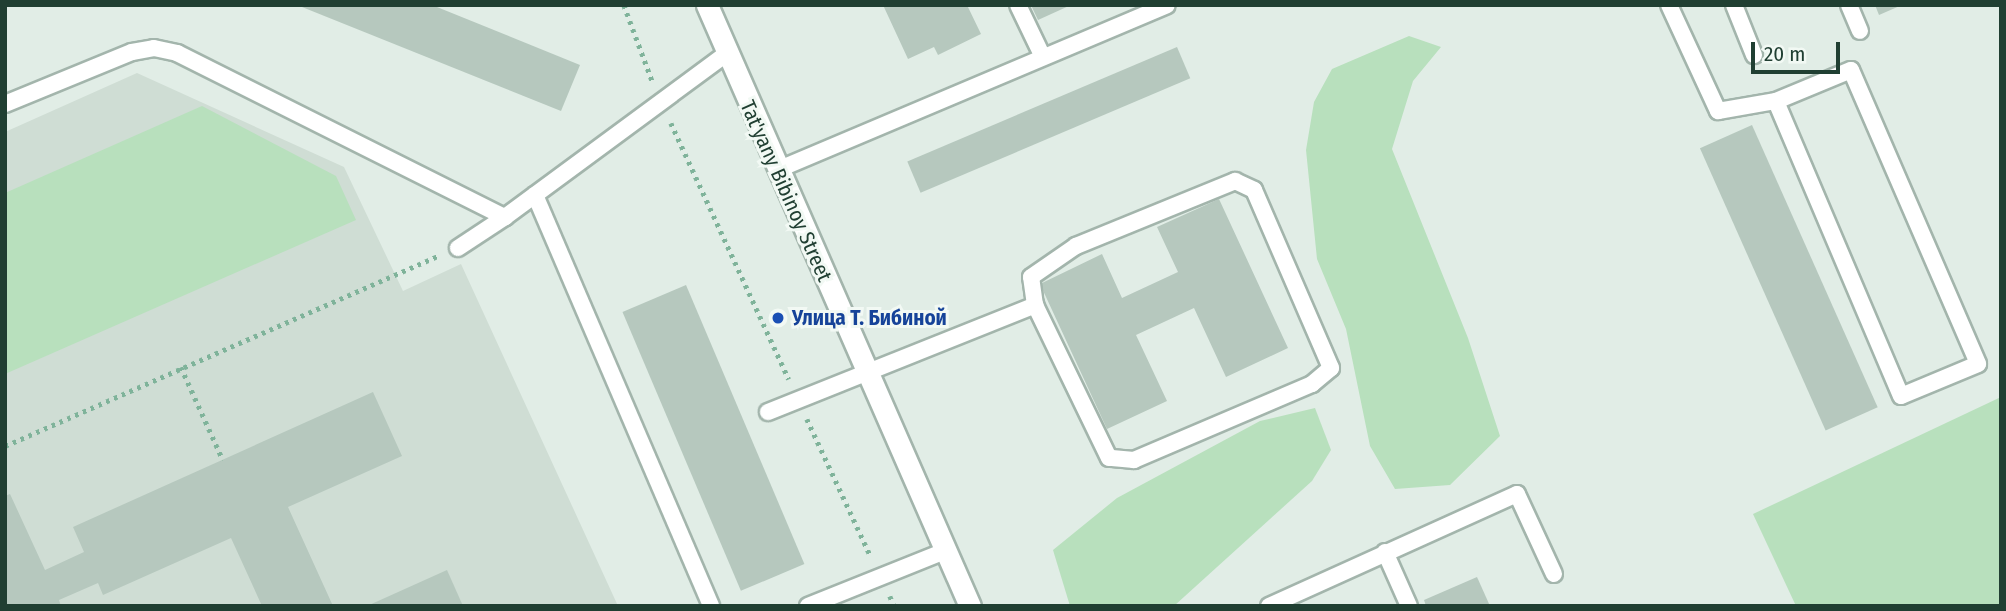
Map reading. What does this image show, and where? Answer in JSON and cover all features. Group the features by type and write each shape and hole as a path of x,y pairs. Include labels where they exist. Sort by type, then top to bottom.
{"street":[{"name":"Tat'yany Bibinoy Street","path":"707,5 726,54 970,606"}],"lane":[{"path":"1018,5 1042,55"},
{"path":"777,170 1042,55 1167,5"},
{"path":"1669,5 1718,111 1776,101 1852,70 1978,364 1901,396 1776,101"},
{"path":"1734,5 1754,55"},
{"path":"1849,5 1860,32"},
{"path":"5,104 132,52 153,48 177,53 505,217"},
{"path":"458,248 505,217 726,54"},
{"path":"1234,181 1254,190 1331,369 1312,384 1134,460 1109,458 1035,305 1031,277 1076,246 1234,181"},
{"path":"535,195 711,606"},
{"path":"768,412 866,370 1035,305"},
{"path":"1269,606 1517,494 1553,574"},
{"path":"808,606 945,551"},
{"path":"1385,552 1409,606"}],"path":[{"path":"624,5 660,101 894,606"},
{"path":"5,446 458,248"},
{"path":"181,367 223,460"}],"shaded area":[{"path":"137,73 344,167 403,291 461,264 618,606 5,606 5,132"}],"green space":[{"path":"1409,36 1441,47 1413,81 1392,149 1468,338 1500,436 1450,485 1395,489 1370,446 1346,329 1317,259 1306,150 1314,102 1332,69"},
{"path":"202,106 336,176 356,220 5,374 5,193"},
{"path":"2001,397 2001,606 1796,606 1753,514"},
{"path":"1315,408 1331,450 1312,481 1174,606 1070,606 1053,550 1117,498 1260,421"}],"building":[{"path":"297,5 432,5 580,65 561,111"},
{"path":"883,5 967,5 981,34 938,55 934,47 908,59"},
{"path":"1031,5 1071,5 1038,20"},
{"path":"1875,5 1902,5 1879,15"},
{"path":"1177,47 1190,78 921,193 907,161"},
{"path":"1752,125 1878,407 1826,430 1700,148"},
{"path":"1219,199 1288,348 1226,377 1194,308 1136,335 1167,401 1107,429 1040,284 1102,254 1122,298 1178,272 1157,227"},
{"path":"686,285 804,564 741,591 622,312"},
{"path":"373,392 402,456 288,507 333,606 262,606 231,538 103,595 98,583 59,600 61,606 5,606 5,496 10,494 45,570 84,552 73,527"},
{"path":"447,570 463,606 367,606"},
{"path":"1477,577 1490,606 1426,606 1424,600"}],"place":[{"name":"Улица Т. Бибиной","path":"778,318"}]}
